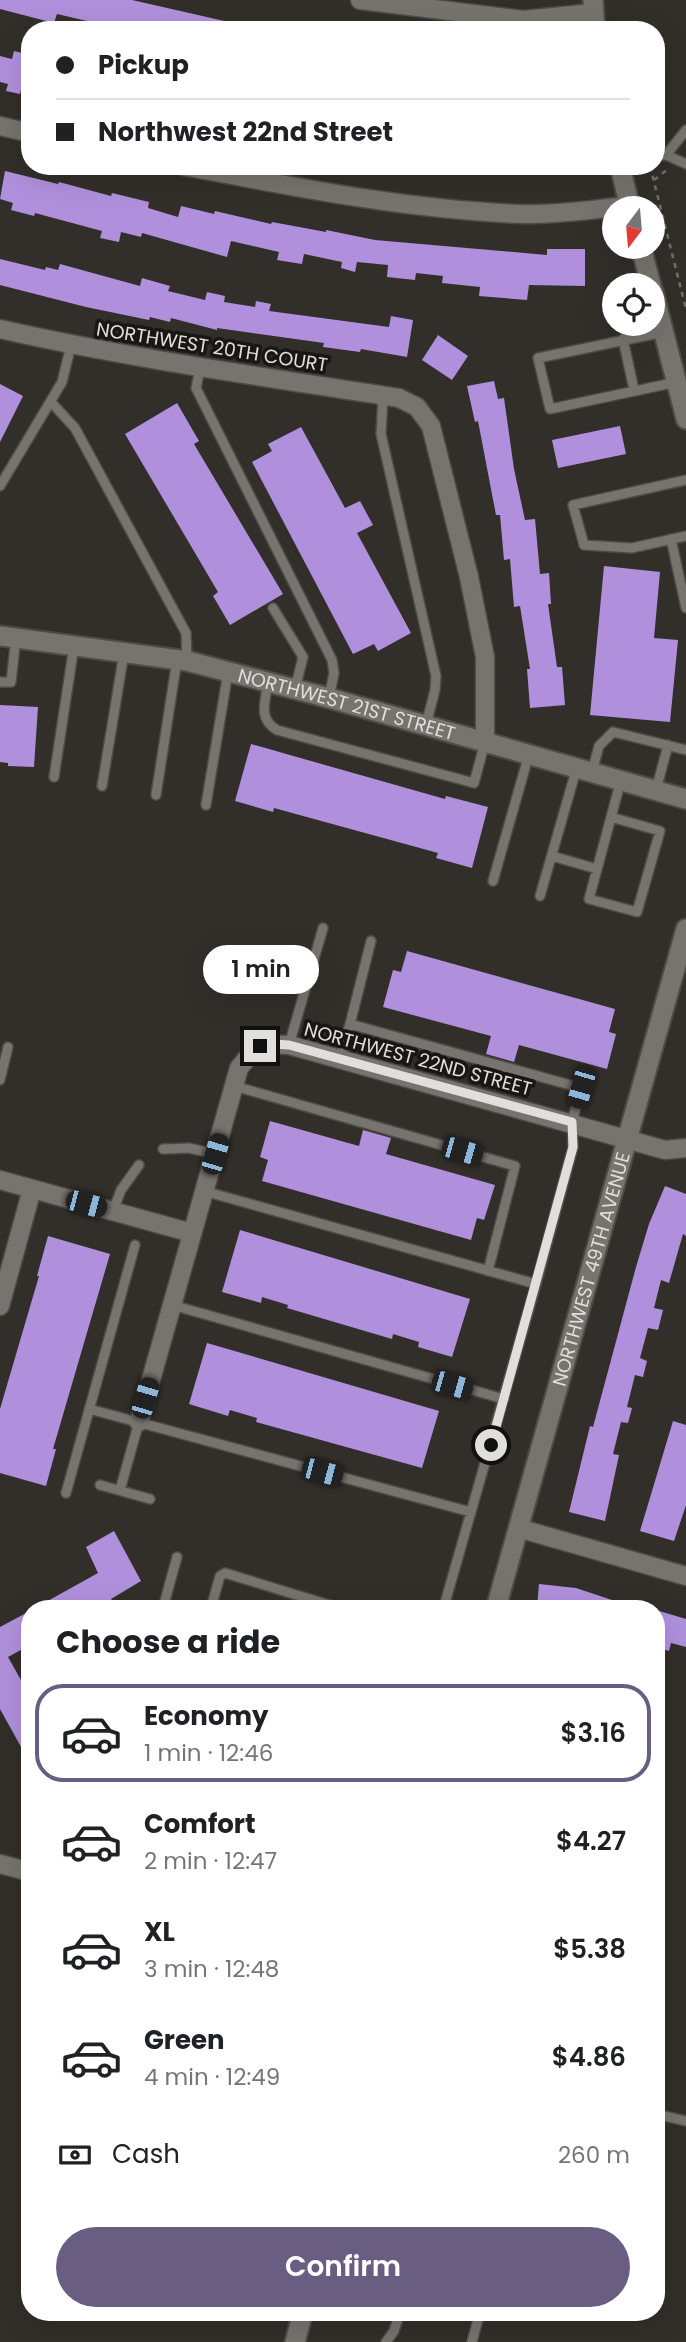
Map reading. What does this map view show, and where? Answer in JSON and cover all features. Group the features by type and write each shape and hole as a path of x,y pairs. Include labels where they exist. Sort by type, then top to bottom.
{"street":[{"path":"360,0 523,20 594,14"},
{"path":"0,126 21,131"},
{"path":"231,175 290,186 475,211 526,214 602,209"},
{"path":"622,175 627,196"},
{"name":"NORTHWEST 20TH COURT","path":"0,328 71,345 200,369 400,398 417,407 431,426 477,617 485,657 485,742"},
{"path":"665,336 686,419"},
{"name":"NORTHWEST 21ST STREET","path":"8,636 182,660 228,671 686,799"},
{"name":"NORTHWEST 49TH AVENUE","path":"498,1600 686,929"},
{"name":"NORTHWEST 22ND STREET","path":"234,1086 239,1068 260,1046 289,1045 665,1150 686,1148"},
{"path":"139,1422 234,1086"},
{"path":"0,1180 192,1233"},
{"path":"0,1306 32,1189"},
{"path":"518,1528 686,1576"},
{"path":"0,1864 21,1870"},
{"path":"295,2342 301,2321"}],"lane":[{"path":"665,151 686,130"},
{"path":"665,156 686,164"},
{"path":"641,336 538,358 551,409 677,382"},
{"path":"623,339 634,390"},
{"path":"0,486 62,382 71,345"},
{"path":"200,369 196,388 332,660 334,673 329,698"},
{"path":"383,396 380,434 436,676 426,725"},
{"path":"51,402 75,428 186,633 156,794"},
{"path":"686,481 573,505 584,545 632,548 686,536"},
{"path":"671,540 686,608"},
{"path":"273,608 303,657 295,689"},
{"path":"0,682 11,682 8,636"},
{"path":"54,777 75,644"},
{"path":"102,786 124,652"},
{"path":"206,805 228,671"},
{"path":"268,683 263,710 265,721 277,730 474,783 485,742"},
{"path":"540,896 585,769 599,746 613,732 686,750"},
{"path":"656,790 668,745"},
{"path":"493,881 529,754"},
{"path":"611,817 660,831 637,912 589,899 597,869 611,817 621,780"},
{"path":"552,856 597,869"},
{"path":"289,1045 323,928"},
{"path":"340,1059 371,941"},
{"path":"350,1024 581,1088 572,1122 573,1147 446,1600"},
{"path":"0,1080 8,1047"},
{"path":"234,1086 515,1166 488,1270"},
{"path":"163,1149 189,1148 215,1154"},
{"path":"113,1211 121,1190 138,1166"},
{"path":"204,1191 536,1284"},
{"path":"66,1493 135,1245"},
{"path":"172,1305 504,1399"},
{"path":"89,1409 471,1512"},
{"path":"120,1490 139,1422"},
{"path":"100,1485 150,1499"},
{"path":"165,1600 177,1557"},
{"path":"213,1600 220,1576 225,1573 313,1600"},
{"path":"665,2115 686,2121"},
{"path":"386,2342 397,2321"},
{"path":"472,2342 478,2321"}],"path":[{"path":"652,175 686,309"}],"building":[{"path":"0,0 132,0 224,21 87,21 57,14 55,21 46,21 0,9"},
{"path":"14,51 21,53 20,94 6,91 8,84 0,82 0,56 12,59"},
{"path":"5,171 111,196 112,193 149,202 148,208 178,217 181,206 271,224 326,230 375,240 547,255 547,249 585,249 585,286 529,285 527,300 479,296 480,287 442,283 443,276 416,273 415,280 387,277 388,265 357,262 355,272 341,268 342,262 304,254 302,264 277,260 279,252 231,241 227,257 142,233 141,237 121,232 119,242 100,238 102,231 35,213 34,216 11,210 13,203 0,199"},
{"path":"0,259 45,270 46,267 58,270 60,264 140,286 142,278 170,286 168,291 205,300 207,292 225,296 224,302 255,307 256,301 271,304 269,311 389,327 391,316 413,320 407,357 361,349 360,352 323,347 324,343 217,330 171,318 170,322 150,317 149,320 86,307 0,285"},
{"path":"438,335 468,356 452,380 422,360"},
{"path":"494,381 498,399 504,398 514,469 525,520 535,519 540,574 549,573 551,604 548,604 557,667 562,667 565,705 530,708 527,669 530,669 520,606 514,607 510,559 504,560 500,515 496,515 478,421 475,422 467,386"},
{"path":"0,384 23,396 0,442"},
{"path":"177,403 199,441 194,444 283,594 230,625 213,596 218,592 125,434"},
{"path":"620,426 626,454 558,468 552,440"},
{"path":"301,427 345,508 360,501 373,525 357,533 411,633 378,651 374,644 353,654 252,462 272,451 268,444"},
{"path":"604,566 660,572 654,638 678,640 670,722 590,715"},
{"path":"0,705 38,707 34,767 8,766 8,763 0,762"},
{"path":"251,744 445,799 446,796 488,807 472,868 436,858 438,853 274,808 273,812 235,801"},
{"path":"407,951 615,1009 609,1032 616,1034 607,1069 519,1045 514,1062 486,1054 491,1036 383,1007 393,970 401,972"},
{"path":"270,1121 359,1146 363,1130 391,1138 386,1154 495,1185 484,1220 477,1218 471,1240 262,1181 268,1160 260,1157"},
{"path":"665,1186 686,1194 686,1236 683,1234 669,1283 661,1280 654,1308 663,1310 658,1330 648,1328 640,1358 647,1361 643,1377 635,1375 627,1407 632,1408 628,1423 621,1422 613,1454 619,1455 605,1521 569,1512 590,1426 593,1427 636,1267 649,1224"},
{"path":"240,1230 470,1299 452,1357 418,1347 419,1342 393,1334 392,1339 287,1308 288,1305 262,1297 261,1303 222,1292"},
{"path":"48,1236 110,1254 53,1449 56,1449 46,1486 0,1473 0,1409"},
{"path":"207,1343 439,1411 422,1468 256,1422 257,1418 230,1410 228,1416 189,1404"},
{"path":"673,1421 686,1425 686,1505 674,1541 640,1531"},
{"path":"114,1531 141,1581 112,1600 49,1600 98,1573 86,1547"},
{"path":"539,1584 576,1588 612,1600 538,1600"},
{"path":"665,1613 686,1619 686,1647 671,1643 669,1651 665,1650"},
{"path":"21,1616 21,1650 8,1657 21,1680 21,1747 0,1709 0,1627"}],"route":[{"path":"260,1046 289,1045 572,1122 573,1147 491,1445"}]}
